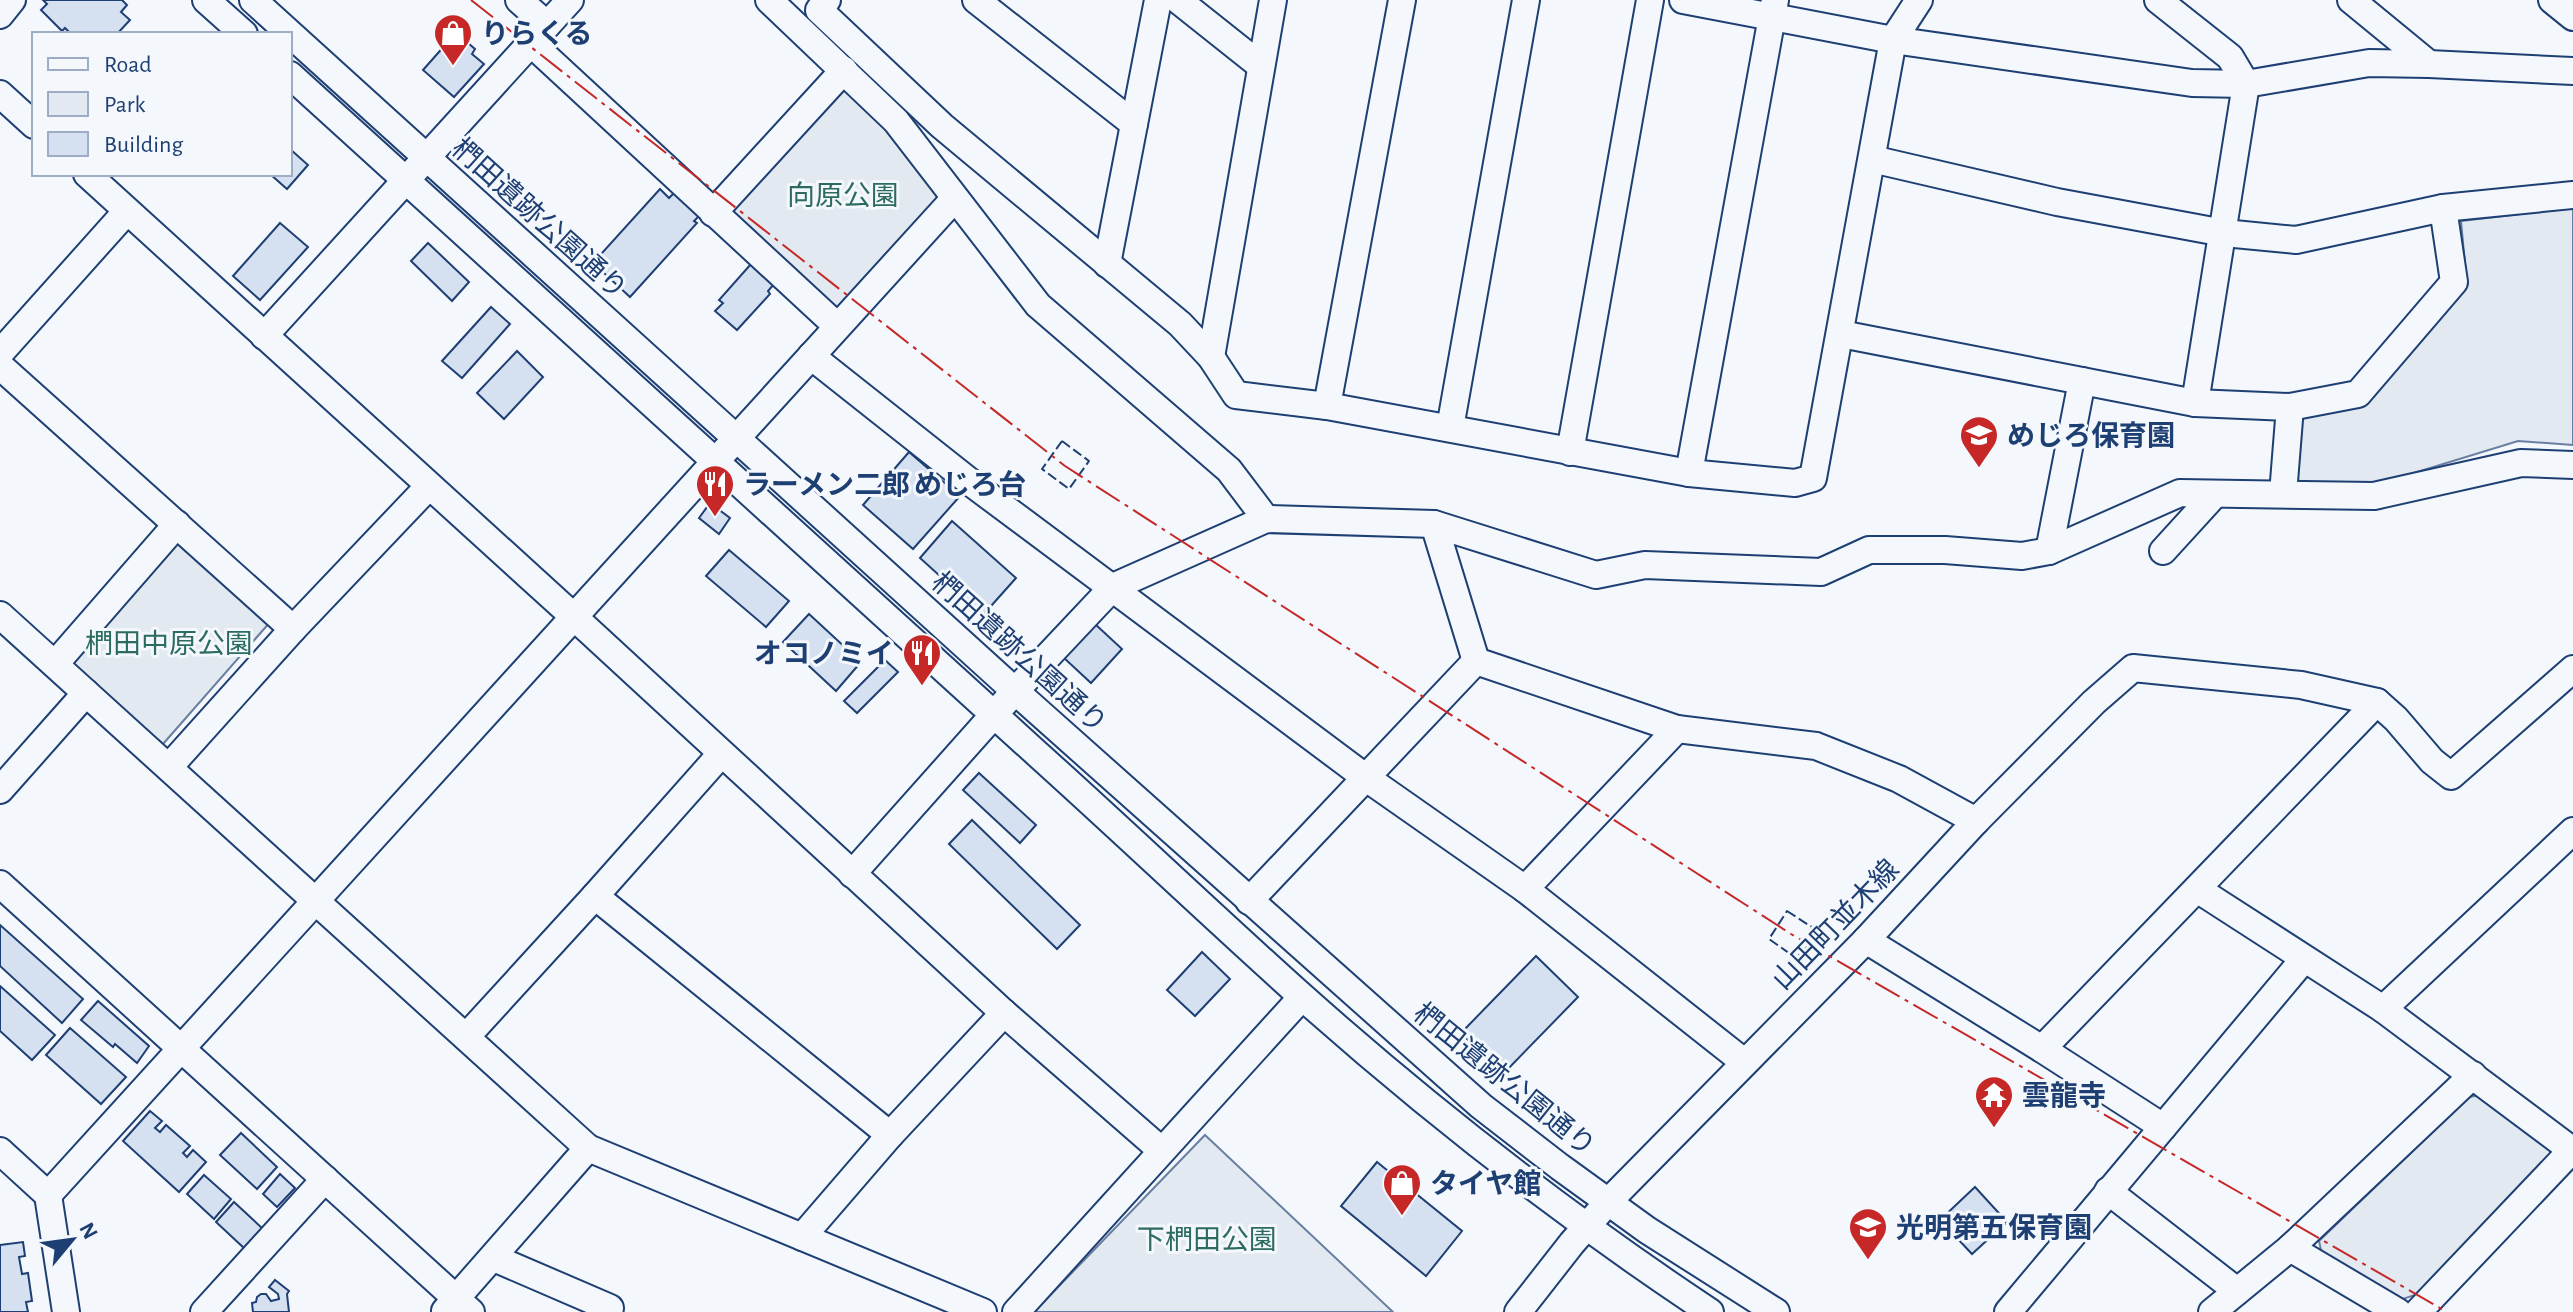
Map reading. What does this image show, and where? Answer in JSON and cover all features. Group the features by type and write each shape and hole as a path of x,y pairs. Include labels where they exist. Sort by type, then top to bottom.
{"street":[{"path":"0,15 12,0"},
{"path":"206,0 242,32"},
{"name":"椚田遺跡公園通り","path":"253,0 288,32"},
{"path":"519,0 540,35 713,213 837,326"},
{"path":"264,336 570,0"},
{"path":"769,0 896,121 1038,305 1229,470 1266,519"},
{"path":"827,0 819,10 942,126 1180,324 1211,357 1236,395 1327,406 1689,473 1795,483 1813,478 1893,40 1919,0"},
{"path":"976,0 1134,124"},
{"path":"1107,264 1158,0"},
{"path":"1178,0 1261,66"},
{"path":"1211,357 1273,0"},
{"path":"1327,406 1402,0"},
{"path":"1450,428 1526,0"},
{"path":"1570,452 1650,0"},
{"path":"1683,0 1774,8 1893,40 2192,83 2246,84 2369,63 2573,71"},
{"path":"2158,0 2230,57 2246,84 2195,403"},
{"path":"2351,0 2429,64"},
{"path":"2552,0 2573,17"},
{"path":"1689,473 1774,8"},
{"name":"椚田遺跡公園通り","path":"292,36 1015,691 1481,1106 1608,1202 1776,1312"},
{"path":"713,213 844,70"},
{"path":"292,77 1302,997 1433,1108 1586,1227 1710,1312"},
{"path":"0,94 32,123"},
{"path":"1872,159 2057,202 2224,233 2296,240 2443,208 2573,195"},
{"path":"89,176 1004,1013 1161,1150"},
{"path":"48,1195 955,198"},
{"path":"1841,334 2195,403 2290,407 2358,394 2454,282 2443,208"},
{"path":"0,353 127,211"},
{"path":"811,356 974,485 1365,777 1525,889 1744,1062"},
{"path":"0,366 293,629"},
{"path":"2049,551 2082,381"},
{"path":"2283,494 2290,407"},
{"path":"852,874 994,714 1113,587 1266,519 1434,524 1596,575 1645,565 1821,572 1869,550 1945,550 2022,556 2049,551 2180,493 2374,496 2521,463 2573,465"},
{"path":"169,767 293,629 429,486"},
{"path":"2163,551 2215,494"},
{"path":"55,664 177,524"},
{"path":"1434,524 1476,661"},
{"path":"0,615 588,1148 983,1312"},
{"path":"1476,661 1677,729 1816,746 1899,779 1976,821"},
{"path":"1249,901 1476,661"},
{"name":"山田町並木線","path":"1518,1312 1608,1202 1866,940 1976,821 2094,702 2133,668 2301,685 2377,702"},
{"path":"2042,1049 2377,702 2432,761 2451,776 2571,674"},
{"path":"0,790 86,693"},
{"path":"1525,889 1677,729"},
{"path":"466,1037 721,754"},
{"path":"2383,1009 2573,831"},
{"path":"0,884 325,1179 457,1308 494,1258 588,1148"},
{"path":"2197,889 2383,1009 2572,1151 2418,1312"},
{"path":"595,896 890,1135"},
{"path":"1866,940 2163,1127"},
{"path":"2008,1312 2304,959"},
{"path":"1016,1312 1302,997"},
{"path":"802,1237 890,1135 1004,1013"},
{"path":"2212,1312 2290,1248 2473,1075"},
{"path":"0,1151 48,1195 66,1312"},
{"path":"204,1312 325,1179"},
{"path":"2108,1191 2237,1291"},
{"path":"2290,1248 2398,1312"},
{"path":"494,1258 610,1308 609,1312"}],"green space":[{"name":"向原公園","path":"844,70 955,198 837,326 713,213"},
{"path":"2573,208 2573,445 2518,441 2378,484 2291,486 2297,412 2363,400 2467,285 2461,221"},
{"name":"椚田中原公園","path":"178,539 271,621 163,744 70,663"},
{"path":"2487,1094 2550,1145 2550,1158 2415,1295 2400,1300 2322,1255 2319,1241 2469,1097"},
{"name":"下椚田公園","path":"1205,1135 1393,1312 1034,1312"}],"building":[{"path":"43,0 122,0 127,5 121,12 130,20 119,32 69,32 65,28 62,31 41,10 47,4"},
{"name":"りらくる","path":"454,35 466,46 468,43 475,49 472,54 484,64 454,97 423,70"},
{"path":"292,151 308,165 287,189 272,176 292,176"},
{"path":"660,189 669,198 674,193 699,216 694,221 697,223 630,297 593,263"},
{"path":"280,223 308,247 260,300 233,276"},
{"path":"428,243 469,282 452,301 411,261"},
{"path":"751,264 774,284 768,291 770,294 737,330 715,311 723,303 719,300"},
{"path":"491,307 510,324 462,378 442,361"},
{"path":"517,351 543,377 504,419 477,393"},
{"path":"909,452 960,496 913,549 863,505"},
{"name":"ラーメン二郎 めじろ台","path":"710,503 730,518 719,534 699,518"},
{"path":"952,521 1016,578 983,615 920,558"},
{"path":"729,550 789,601 766,627 706,576"},
{"path":"809,614 861,662 836,691 783,642"},
{"path":"1095,624 1122,649 1091,683 1064,658"},
{"path":"885,660 898,672 857,713 844,701"},
{"path":"979,773 1036,825 1020,843 963,790"},
{"path":"972,820 1080,925 1057,949 949,844"},
{"path":"0,925 83,999 62,1023 0,966"},
{"path":"1202,952 1230,979 1195,1016 1167,990"},
{"path":"1536,956 1578,997 1503,1074 1461,1033"},
{"path":"0,986 55,1035 32,1060 0,1031"},
{"path":"98,1001 149,1046 137,1063 81,1020"},
{"path":"70,1028 126,1077 101,1104 46,1055"},
{"path":"150,1111 162,1121 155,1128 160,1132 166,1125 190,1146 183,1153 187,1157 193,1150 206,1162 179,1192 123,1141"},
{"path":"241,1133 277,1167 257,1189 220,1155"},
{"path":"1377,1162 1462,1231 1426,1276 1341,1206"},
{"path":"280,1174 295,1188 277,1207 263,1194"},
{"path":"204,1175 231,1199 214,1219 187,1194"},
{"path":"1975,1187 2007,1222 1972,1254 1940,1220"},
{"path":"234,1202 263,1229 245,1249 216,1222"},
{"path":"23,1242 25,1256 19,1257 22,1274 28,1273 32,1301 26,1302 28,1312 0,1312 0,1245"},
{"path":"275,1280 289,1291 289,1312 253,1312 252,1303 261,1294 266,1294 271,1301 279,1299 278,1294 269,1287"}],"fence":[{"path":"1062,441 1089,461 1069,489 1042,469 1062,441"},
{"path":"1787,911 1821,933 1796,958 1769,939 1787,911"}],"power":[{"path":"471,0 1065,466 1791,934 2447,1312"}],"place":[{"name":"りらくる","path":"453,67"},
{"name":"めじろ保育園","path":"1979,469"},
{"name":"ラーメン二郎 めじろ台","path":"715,518"},
{"name":"オコノミイ","path":"922,687"},
{"name":"雲龍寺","path":"1994,1129"},
{"name":"タイヤ館","path":"1402,1217"},
{"name":"光明第五保育園","path":"1868,1261"}]}
